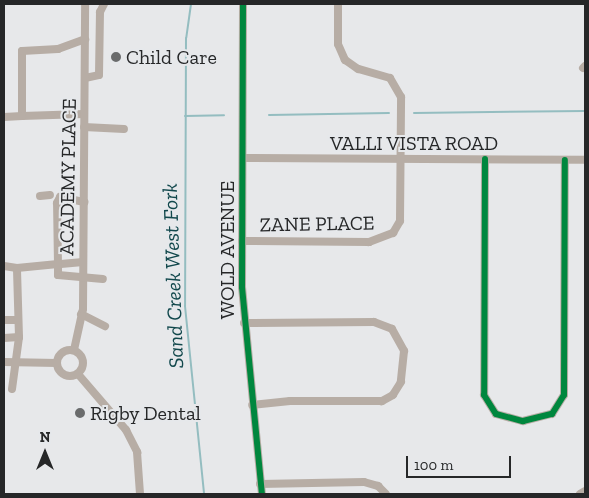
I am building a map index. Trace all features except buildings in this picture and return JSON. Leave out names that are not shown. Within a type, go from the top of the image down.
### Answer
[{"type":"street","name":"WOLD AVENUE","points":[[244,4],[242,241],[244,323],[262,494]]},
{"type":"street","name":"ZANE PLACE","points":[[242,241],[369,242],[385,238],[397,227],[401,214],[402,100],[399,89],[384,74],[358,69],[345,60],[338,44],[338,4]]},
{"type":"street","points":[[85,6],[102,6],[99,75],[85,78]]},
{"type":"street","name":"ACADEMY PLACE","points":[[74,350],[81,314],[83,277],[85,6]]},
{"type":"street","points":[[22,116],[22,51],[58,48],[85,39]]},
{"type":"street","points":[[4,117],[84,114]]},
{"type":"street","points":[[84,127],[124,129]]},
{"type":"street","name":"VALLI VISTA ROAD","points":[[243,158],[585,160]]},
{"type":"street","points":[[485,159],[484,395],[496,414],[523,421],[552,414],[564,394],[565,160]]},
{"type":"street","points":[[40,196],[50,195]]},
{"type":"street","points":[[84,202],[60,197],[56,203],[58,275],[103,279]]},
{"type":"street","points":[[4,266],[17,268],[83,262]]},
{"type":"street","points":[[12,389],[14,362],[19,337],[17,268]]},
{"type":"street","points":[[81,314],[105,326]]},
{"type":"street","points":[[4,320],[18,320]]},
{"type":"street","points":[[244,323],[374,322],[392,329],[402,342],[404,351],[401,382],[393,395],[382,401],[290,401],[252,405]]},
{"type":"street","points":[[4,338],[19,337]]},
{"type":"street","points":[[78,374],[83,360],[74,350],[60,354],[57,363],[63,374],[78,374],[126,430],[137,452],[140,494]]},
{"type":"street","points":[[4,362],[57,363]]},
{"type":"street","points":[[260,484],[364,482],[378,486],[386,494]]},
{"type":"street","points":[[580,494],[585,491]]},
{"type":"waterway","name":"Sand Creek West Fork","points":[[191,4],[186,38],[185,306],[204,494]]},
{"type":"waterway","points":[[414,113],[585,111]]},
{"type":"waterway","name":"Sand Creek West Fork","points":[[269,115],[389,113]]},
{"type":"waterway","name":"Sand Creek West Fork","points":[[185,116],[224,115]]},
{"type":"cycle path","points":[[243,4],[242,287],[262,494]]},
{"type":"cycle path","points":[[485,159],[484,395],[496,414],[523,421],[552,414],[564,395],[565,160]]},
{"type":"place","name":"Child Care","points":[[116,57]]},
{"type":"place","name":"Rigby Dental","points":[[80,413]]}]
